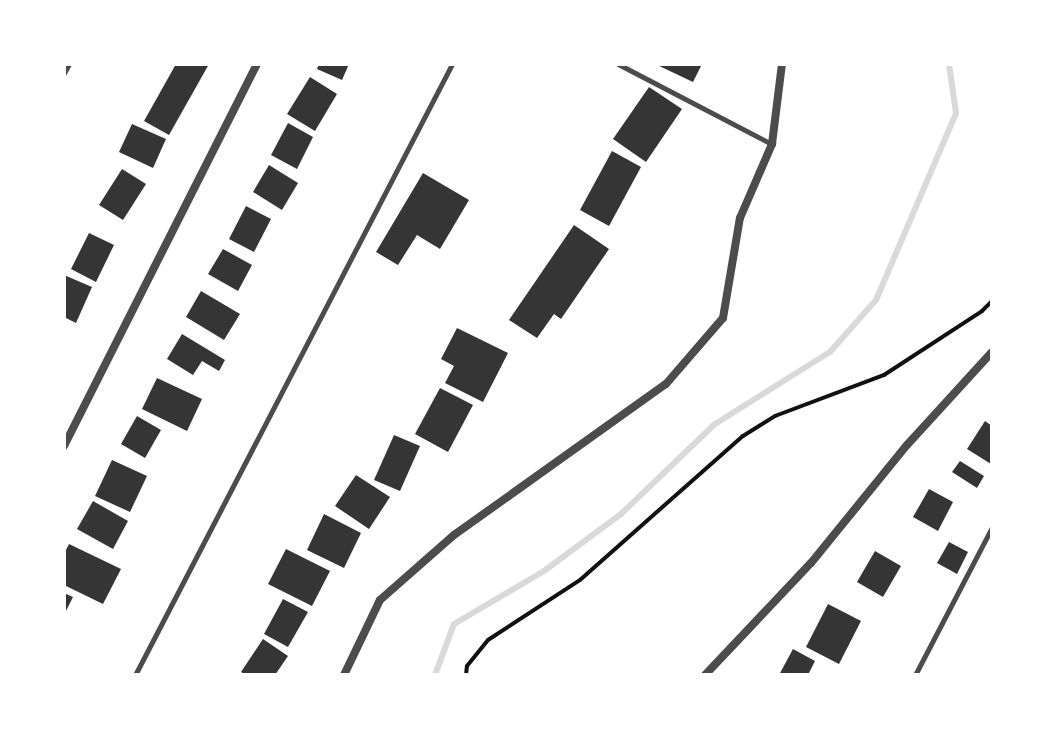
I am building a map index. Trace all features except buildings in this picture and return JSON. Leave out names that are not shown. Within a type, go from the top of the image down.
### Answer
[{"type":"street","points":[[64,446],[257,64]]},
{"type":"street","points":[[344,675],[380,600],[454,535],[666,384],[723,318],[740,218],[772,144],[782,64]]},
{"type":"street","points":[[705,675],[811,563],[907,445],[992,352]]},
{"type":"lane","points":[[64,73],[69,64]]},
{"type":"lane","points":[[135,675],[452,64]]},
{"type":"lane","points":[[618,64],[772,144]]},
{"type":"lane","points":[[915,675],[992,527]]},
{"type":"path","points":[[466,675],[467,666],[488,640],[580,580],[743,436],[775,416],[884,375],[982,311],[992,301]]},
{"type":"waterway","points":[[435,675],[454,624],[544,571],[621,514],[715,424],[830,352],[876,300],[956,113],[949,64]]}]
